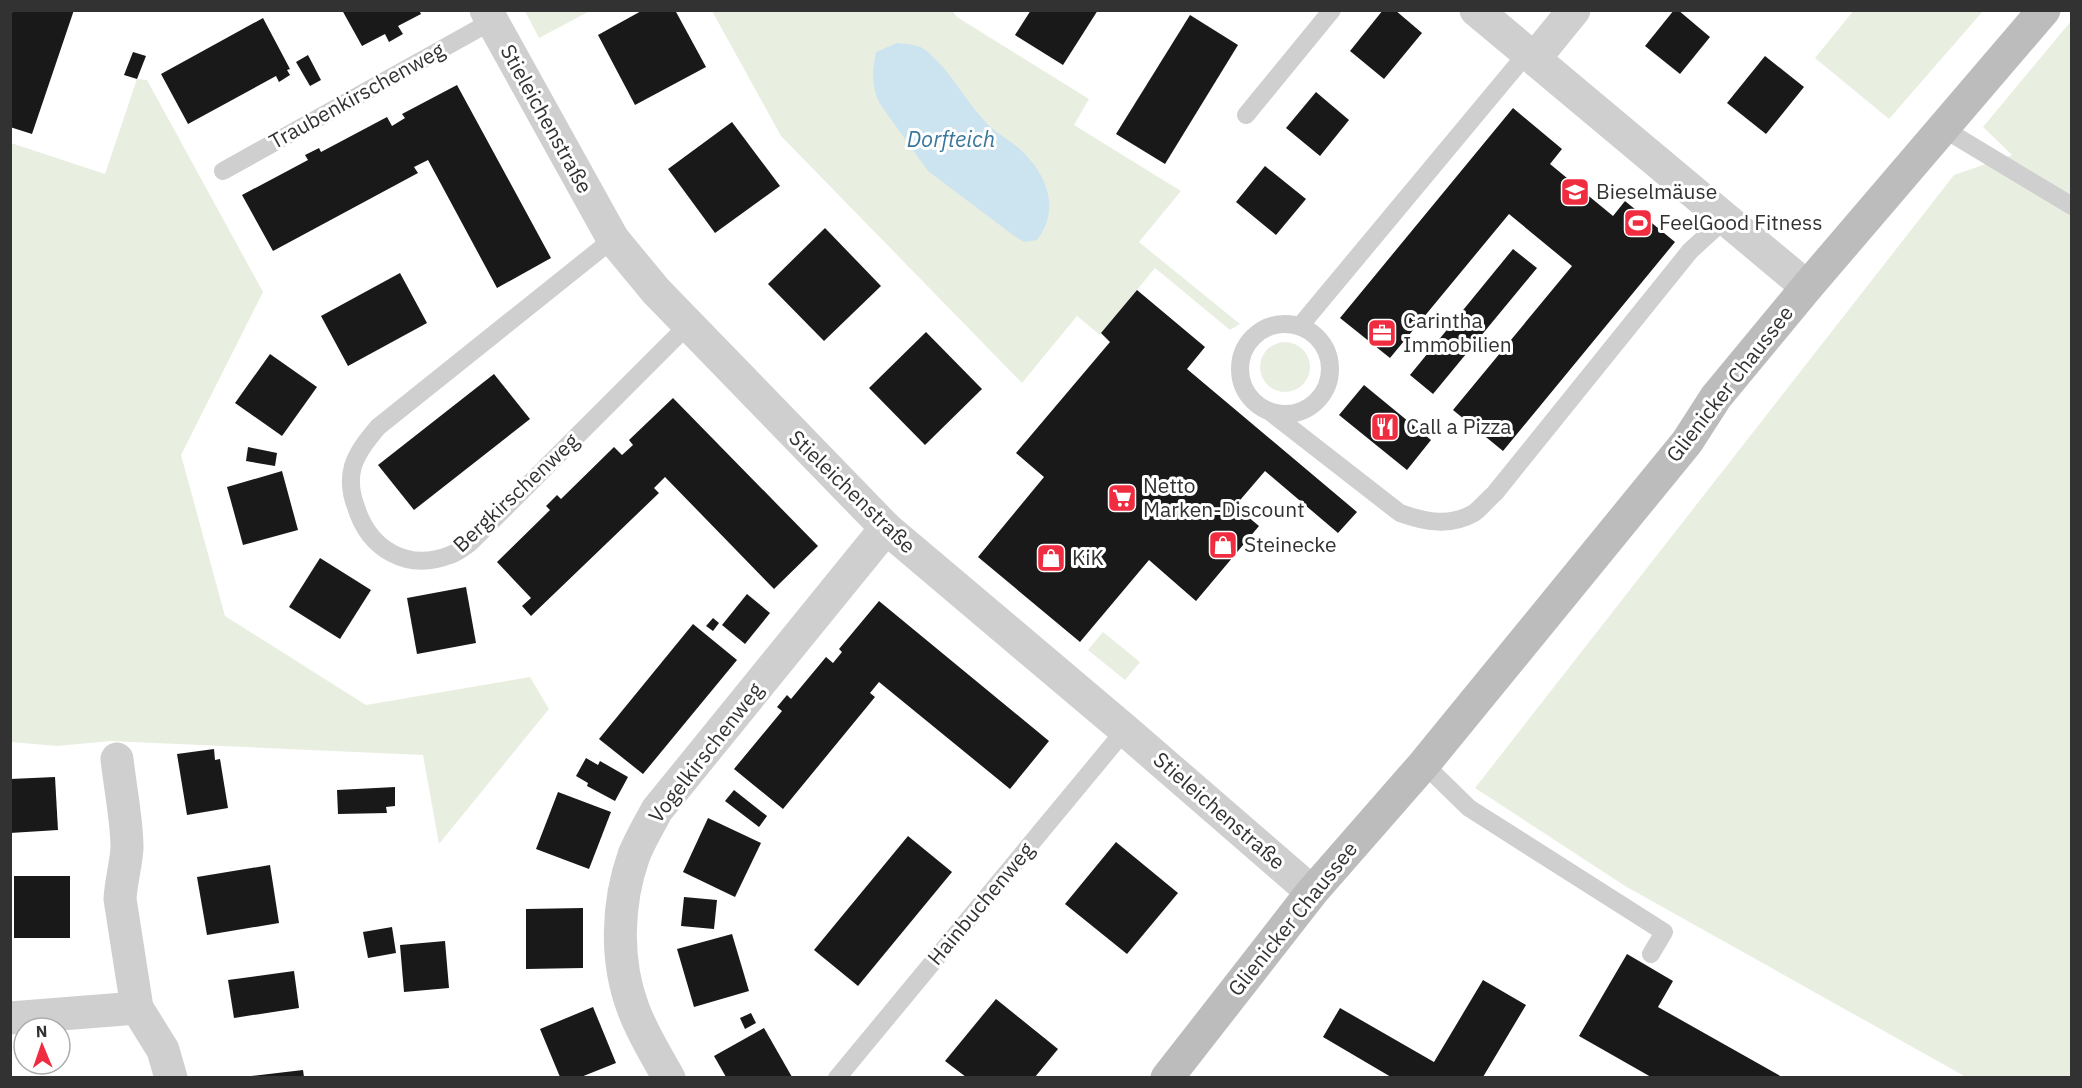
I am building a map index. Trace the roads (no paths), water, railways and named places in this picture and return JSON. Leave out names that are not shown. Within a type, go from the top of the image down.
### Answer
[{"type":"main road","name":"Glienicker Chaussee","points":[[1167,1077],[1312,892],[1424,764],[1687,442],[1716,397],[2044,10]]},
{"type":"street","points":[[1476,10],[1807,287]]},
{"type":"street","points":[[1531,55],[1574,10]]},
{"type":"street","name":"Stieleichenstraße","points":[[489,16],[613,239],[656,291],[886,528],[1312,892]]},
{"type":"street","name":"Vogelkirschenweg","points":[[669,1077],[640,1025],[622,974],[621,912],[634,855],[657,810],[886,528]]},
{"type":"street","points":[[117,759],[127,846],[120,899],[137,1008],[163,1050],[171,1077]]},
{"type":"street","points":[[10,1018],[137,1008]]},
{"type":"lane","points":[[1246,115],[1332,10]]},
{"type":"lane","name":"Traubenkirschenweg","points":[[223,171],[489,16]]},
{"type":"lane","points":[[1300,326],[1531,55]]},
{"type":"lane","points":[[1944,129],[2072,206]]},
{"type":"lane","points":[[1269,411],[1281,414],[1300,411],[1317,401],[1325,391],[1330,366],[1327,353],[1312,332],[1300,326],[1281,324],[1263,329],[1252,337],[1240,359],[1242,385],[1248,396],[1400,513],[1421,520],[1447,522],[1475,512],[1495,493],[1690,251],[1725,219]]},
{"type":"lane","name":"Bergkirschenweg","points":[[613,239],[378,427],[363,446],[353,467],[351,493],[360,521],[373,540],[386,551],[404,559],[422,561],[451,555],[470,543],[688,325]]},
{"type":"lane","name":"Hainbuchenweg","points":[[837,1077],[1125,730]]},
{"type":"lane","points":[[1424,764],[1469,808],[1665,932],[1651,954]]},
{"type":"water","name":"Dorfteich","points":[[897,43],[918,46],[932,56],[986,123],[1015,145],[1034,165],[1047,189],[1049,201],[1049,214],[1045,227],[1037,240],[1024,242],[928,171],[880,104],[873,78],[876,52]]},
{"type":"place","name":"Bieselmäuse","points":[[1575,192]]},
{"type":"place","name":"FeelGood Fitness","points":[[1638,223]]},
{"type":"place","name":"Carintha Immobilien","points":[[1382,333]]},
{"type":"place","name":"Call a Pizza","points":[[1385,427]]},
{"type":"place","name":"Netto Marken-Discount","points":[[1122,498]]},
{"type":"place","name":"Steinecke","points":[[1223,545]]},
{"type":"place","name":"KiK","points":[[1051,558]]}]
